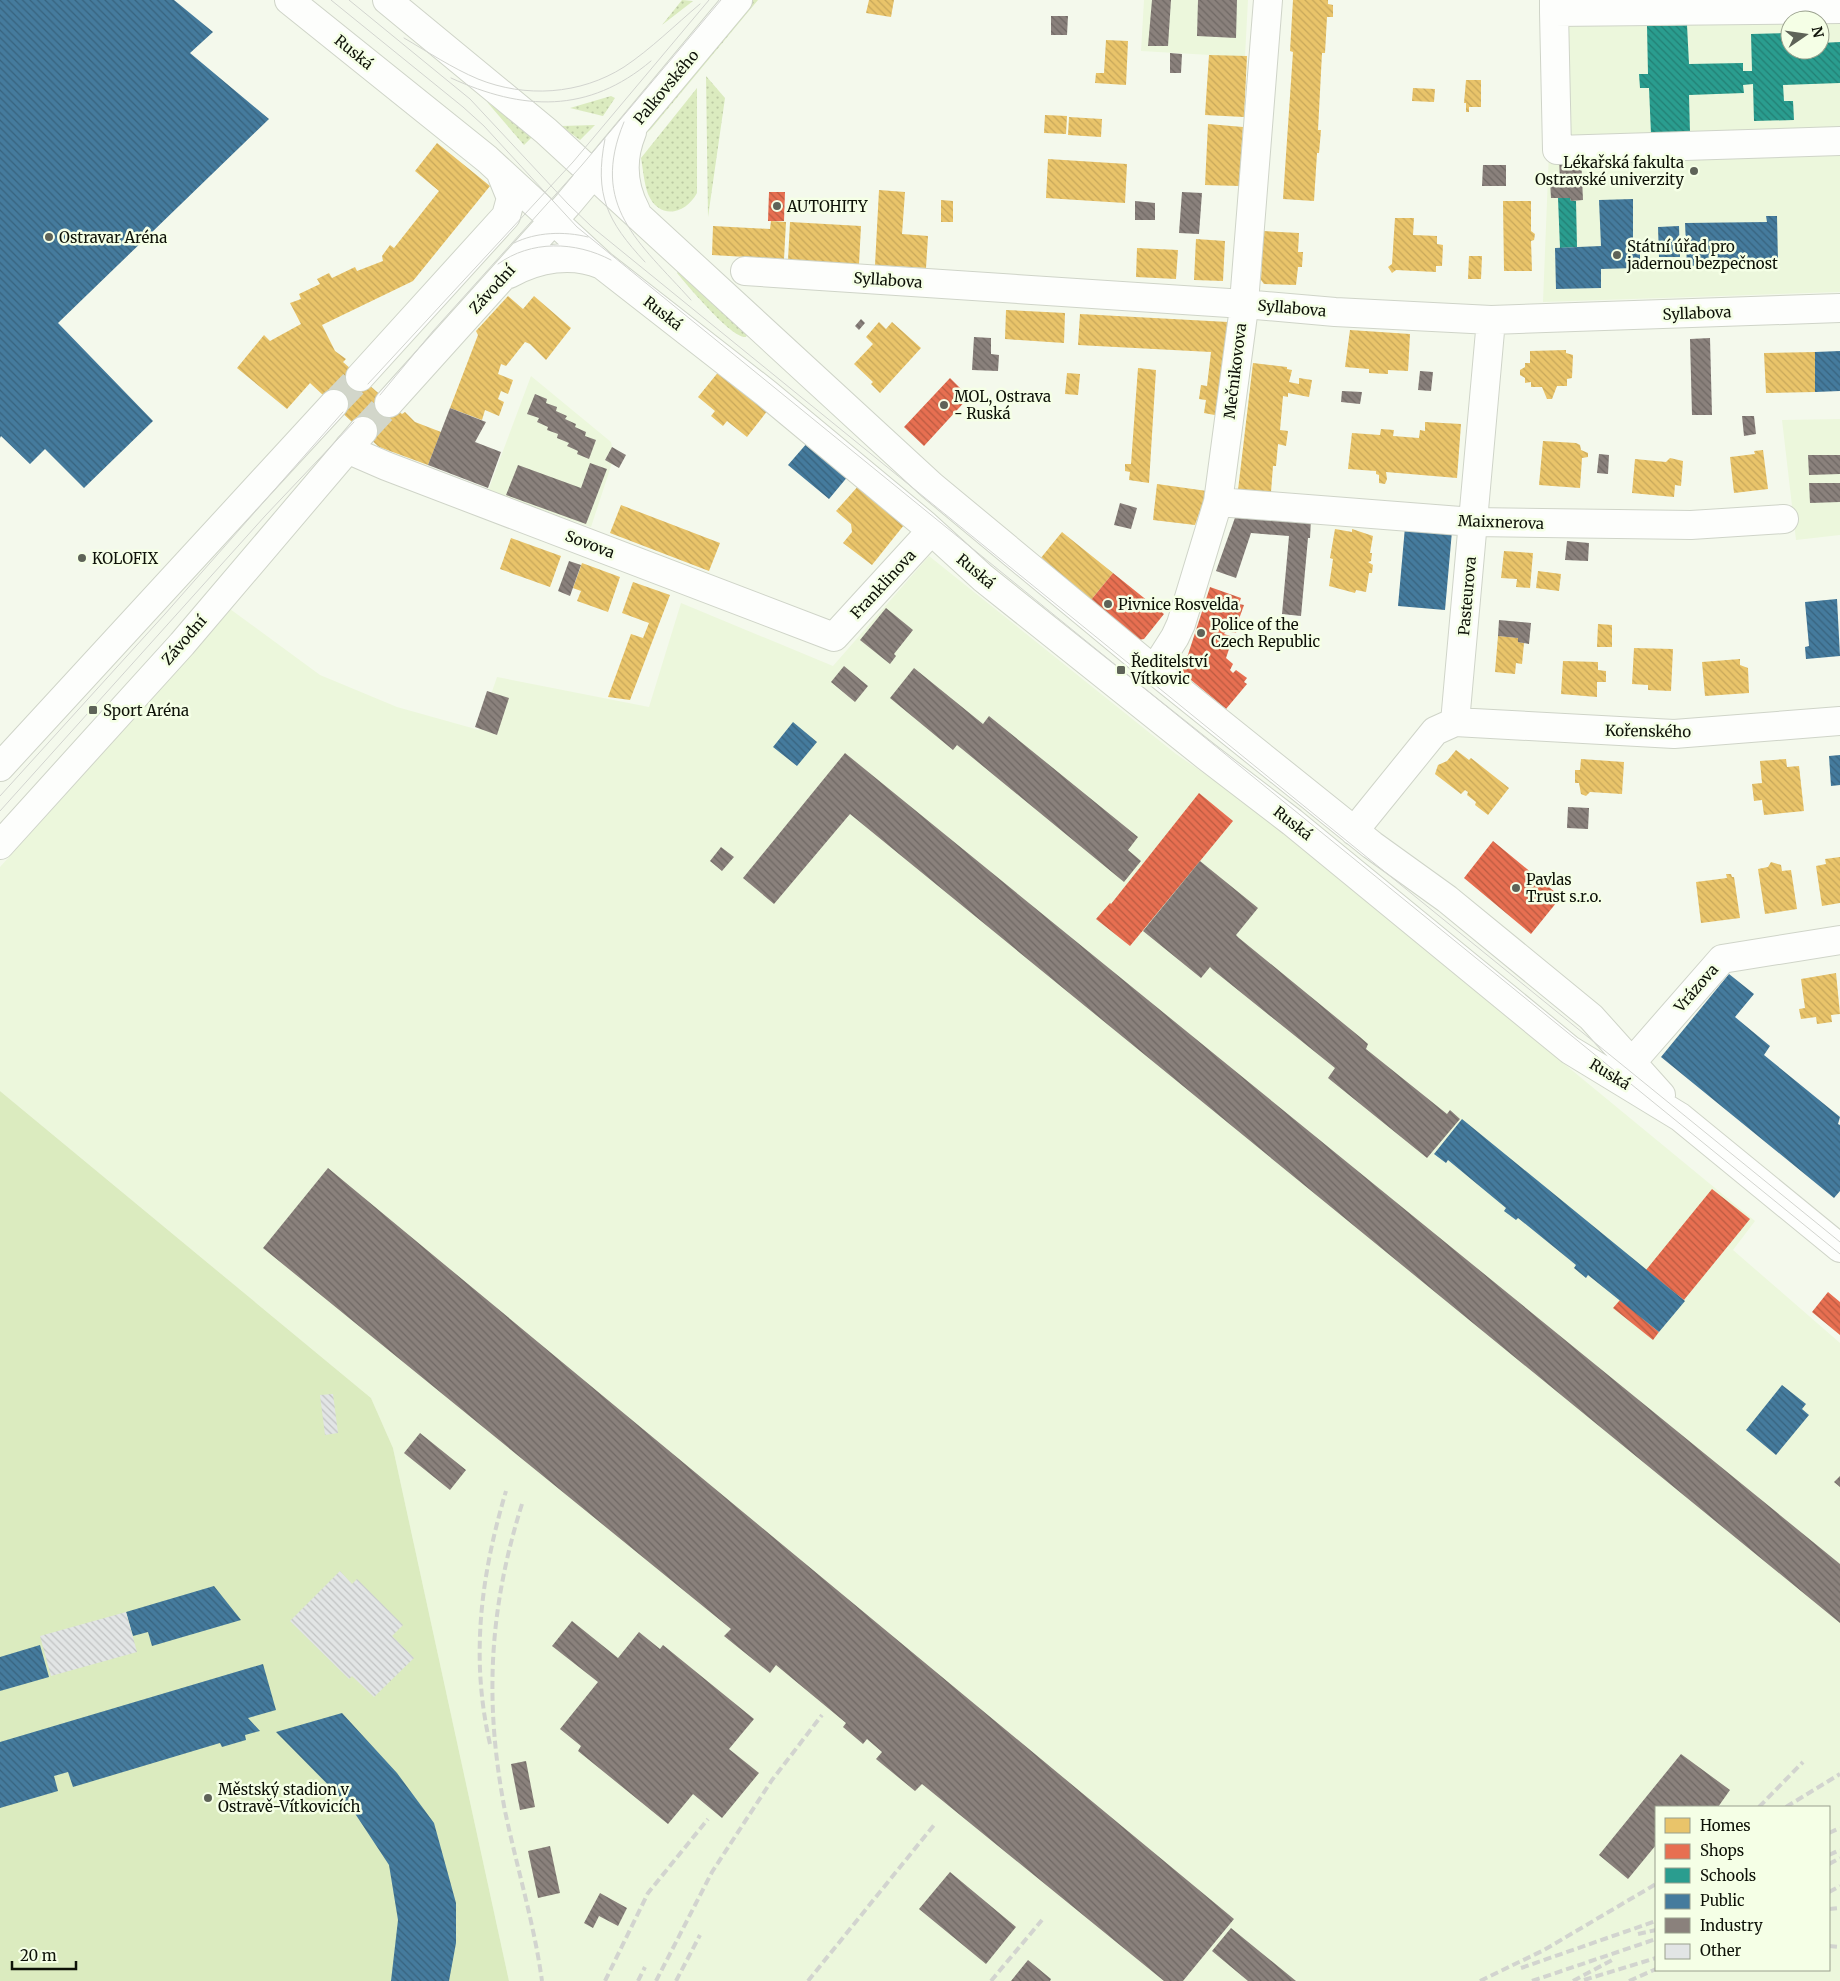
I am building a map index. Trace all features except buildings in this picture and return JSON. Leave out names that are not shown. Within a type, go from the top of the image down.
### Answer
[{"type":"street","name":"Ruská","points":[[290,0],[500,170],[602,265],[766,394],[932,531],[984,578],[1206,756],[1292,822],[1570,1050],[1680,1117],[1840,1248]]},
{"type":"street","name":"Ruská","points":[[387,0],[489,84],[647,223],[932,486],[1154,670],[1354,831],[1447,899],[1583,1011],[1632,1062],[1680,1117]]},
{"type":"street","name":"Palkovského","points":[[593,175],[738,0]]},
{"type":"street","name":"Mečnikovova","points":[[1154,670],[1181,624],[1218,502],[1244,304],[1268,0]]},
{"type":"street","points":[[1840,8],[1554,6],[1557,150],[1840,142]]},
{"type":"street","points":[[636,124],[625,157],[625,181],[632,202],[647,223]]},
{"type":"street","points":[[360,377],[506,216],[511,198],[500,170]]},
{"type":"street","name":"Závodní","points":[[389,403],[495,286],[547,213],[572,199],[593,175]]},
{"type":"street","points":[[572,199],[594,199],[647,223]]},
{"type":"street","points":[[500,224],[519,211],[547,213]]},
{"type":"street","points":[[495,286],[520,268],[544,261],[572,257],[591,260],[602,265]]},
{"type":"street","name":"Syllabova","points":[[745,272],[1244,304],[1335,312],[1491,320],[1840,308]]},
{"type":"street","name":"Pasteurova","points":[[1456,722],[1491,320]]},
{"type":"street","points":[[0,767],[334,404]]},
{"type":"street","name":"Závodní","points":[[0,845],[182,644],[356,439]]},
{"type":"street","name":"Sovova","points":[[356,439],[356,453],[386,466],[834,637]]},
{"type":"street","name":"Maixnerova","points":[[1218,502],[1474,522],[1691,526],[1784,519]]},
{"type":"street","name":"Franklinova","points":[[834,637],[932,531]]},
{"type":"street","name":"Kořenského","points":[[1456,722],[1674,734],[1840,721]]},
{"type":"street","points":[[1354,831],[1435,731],[1456,722]]},
{"type":"street","name":"Vrázova","points":[[1632,1062],[1722,959],[1833,941]]},
{"type":"shaded area","points":[[682,0],[693,1],[662,25]]},
{"type":"shaded area","points":[[747,0],[758,0],[651,129],[639,140]]},
{"type":"shaded area","points":[[1144,0],[1248,0],[1245,57],[1141,51]]},
{"type":"shaded area","name":"Lékařská fakulta Ostravské univerzity","points":[[1555,0],[1840,0],[1840,292],[1543,302]]},
{"type":"shaded area","points":[[706,76],[725,98],[708,217]]},
{"type":"shaded area","points":[[697,88],[697,193],[686,206],[679,210],[665,211],[653,202],[648,194],[641,158]]},
{"type":"shaded area","points":[[611,96],[615,98],[603,116],[570,108]]},
{"type":"shaded area","points":[[487,102],[533,136],[524,145]]},
{"type":"shaded area","points":[[595,125],[580,140],[561,126]]},
{"type":"shaded area","points":[[680,269],[748,332],[746,337],[731,330],[710,311],[677,273]]},
{"type":"shaded area","points":[[531,376],[611,442],[612,447],[605,460],[612,463],[591,527],[488,491]]},
{"type":"shaded area","points":[[1840,419],[1840,535],[1796,540],[1782,420]]},
{"type":"shaded area","points":[[929,556],[1176,754],[1250,805],[1755,1221],[1733,1250],[1840,1343],[1840,1981],[509,1981],[393,1448],[371,1398],[0,1091],[0,867],[169,680],[230,609],[320,675],[397,707],[479,730],[497,677],[649,707],[681,603],[833,666]]},
{"type":"shaded area","points":[[0,1091],[371,1398],[393,1448],[509,1981],[0,1981]]},
{"type":"tunnel","points":[[334,404],[360,377]]},
{"type":"tunnel","points":[[363,431],[389,403]]},
{"type":"tram line","points":[[331,0],[484,126],[577,227],[1840,1254]]},
{"type":"tram line","points":[[349,0],[470,99],[568,204],[592,227],[1840,1242]]},
{"type":"tram line","points":[[368,384],[573,162],[709,0]]},
{"type":"tram line","points":[[380,395],[433,331],[582,165],[721,0]]},
{"type":"tram line","points":[[404,38],[449,65],[478,79],[514,89],[552,91],[589,83],[624,67],[653,45],[700,4]]},
{"type":"tram line","points":[[451,78],[504,97],[554,102],[579,98],[603,91],[627,78],[651,61]]},
{"type":"tram line","points":[[624,122],[615,151],[612,177],[616,200],[625,221],[638,240],[691,300]]},
{"type":"tram line","points":[[605,139],[601,176],[607,206],[621,233],[645,262]]},
{"type":"tram line","points":[[514,243],[531,237],[560,233],[588,237]]},
{"type":"tram line","points":[[498,264],[511,256],[525,251],[553,246],[583,249],[611,260]]},
{"type":"tram line","points":[[0,796],[165,614],[343,412]]},
{"type":"tram line","points":[[0,811],[265,516],[354,422]]},
{"type":"railway","points":[[490,1744],[481,1680],[481,1616],[490,1554],[506,1491]]},
{"type":"railway","points":[[522,1504],[502,1581],[493,1656],[492,1694],[498,1771],[505,1811],[539,1959],[542,1981]]},
{"type":"railway","points":[[656,1981],[712,1872],[772,1780],[822,1715]]},
{"type":"railway","points":[[1760,1806],[1803,1762]]},
{"type":"railway","points":[[1788,1806],[1840,1774]]},
{"type":"railway","points":[[605,1981],[648,1893],[708,1819]]},
{"type":"railway","points":[[808,1981],[934,1825]]},
{"type":"railway","points":[[1830,1833],[1840,1828]]},
{"type":"railway","points":[[1830,1855],[1840,1850]]},
{"type":"railway","points":[[1830,1863],[1840,1858]]},
{"type":"railway","points":[[1480,1981],[1544,1950],[1655,1885]]},
{"type":"railway","points":[[1830,1891],[1840,1886]]},
{"type":"railway","points":[[1830,1909],[1840,1908]]},
{"type":"railway","points":[[991,1981],[1042,1920]]},
{"type":"railway","points":[[1521,1968],[1655,1921]]},
{"type":"railway","points":[[1638,1934],[1655,1930]]},
{"type":"railway","points":[[676,1981],[700,1935]]},
{"type":"railway","points":[[1532,1981],[1655,1939]]},
{"type":"railway","points":[[1830,1946],[1840,1947]]},
{"type":"railway","points":[[1584,1980],[1655,1958]]},
{"type":"railway","points":[[1573,1981],[1614,1959]]},
{"type":"railway","points":[[638,1981],[645,1967]]},
{"type":"railway","points":[[1629,1981],[1655,1969]]},
{"type":"place","name":"Lékařská fakulta Ostravské univerzity","points":[[1694,171]]},
{"type":"place","name":"AUTOHITY","points":[[777,206]]},
{"type":"place","name":"Ostravar Aréna","points":[[49,237]]},
{"type":"place","name":"Státní úřad pro jadernou bezpečnost","points":[[1617,255]]},
{"type":"place","name":"MOL, Ostrava - Ruská","points":[[944,405]]},
{"type":"place","name":"KOLOFIX","points":[[82,558]]},
{"type":"place","name":"Pivnice Rosvelda","points":[[1108,604]]},
{"type":"place","name":"Police of the Czech Republic","points":[[1201,633]]},
{"type":"place","name":"Ředitelství Vítkovic","points":[[1121,670]]},
{"type":"place","name":"Sport Aréna","points":[[93,710]]},
{"type":"place","name":"Pavlas Trust s.r.o.","points":[[1516,888]]},
{"type":"place","name":"Městský stadion v Ostravě-Vítkovicích","points":[[208,1798]]}]
